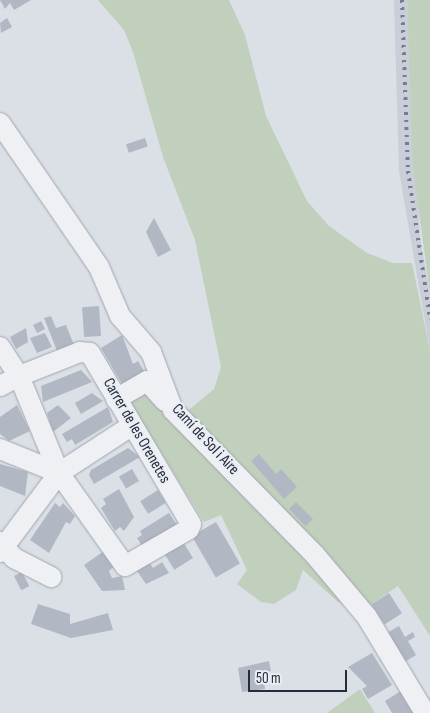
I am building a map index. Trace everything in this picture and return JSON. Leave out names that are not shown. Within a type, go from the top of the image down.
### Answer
[{"type":"street","name":"Camí de Sol i Aire","points":[[0,123],[99,267],[120,316],[151,352],[171,405],[315,555],[366,617],[425,713]]},
{"type":"street","points":[[1,346],[19,376],[59,473]]},
{"type":"street","name":"Carrer de les Orenetes","points":[[0,386],[19,376],[80,352],[90,353],[131,426],[191,524],[189,529],[125,566],[59,473]]},
{"type":"street","points":[[116,399],[147,381],[171,405]]},
{"type":"street","points":[[51,577],[2,548],[59,473],[131,426]]},
{"type":"street","points":[[0,448],[59,473]]},
{"type":"shaded area","points":[[394,0],[407,0],[420,238],[430,293],[430,351],[399,171]]},
{"type":"green space","points":[[98,0],[229,0],[245,35],[266,116],[307,201],[329,226],[367,253],[393,263],[412,263],[430,351],[430,636],[398,586],[363,610],[338,602],[303,570],[296,590],[274,604],[261,602],[237,584],[247,570],[221,515],[204,522],[129,401],[156,385],[182,411],[190,409],[214,389],[221,367],[195,240],[163,157],[133,52],[124,30]]},
{"type":"green space","points":[[407,0],[430,0],[430,293],[413,168]]},
{"type":"green space","points":[[360,689],[375,713],[327,713]]},
{"type":"building","points":[[0,0],[31,0],[14,10],[10,3],[5,9]]},
{"type":"building","points":[[7,18],[12,27],[1,33],[0,23]]},
{"type":"building","points":[[145,138],[148,147],[129,153],[126,144]]},
{"type":"building","points":[[154,218],[171,250],[158,257],[146,232]]},
{"type":"building","points":[[99,306],[101,336],[84,337],[82,307]]},
{"type":"building","points":[[51,316],[56,328],[66,325],[74,345],[57,351],[44,318]]},
{"type":"building","points":[[41,321],[45,329],[37,333],[33,325]]},
{"type":"building","points":[[26,328],[28,342],[16,349],[10,337]]},
{"type":"building","points":[[45,333],[52,347],[37,353],[30,338]]},
{"type":"building","points":[[122,335],[133,364],[138,361],[144,371],[122,384],[101,348]]},
{"type":"building","points":[[81,370],[92,382],[43,402],[41,386]]},
{"type":"building","points":[[92,393],[103,401],[81,414],[75,403]]},
{"type":"building","points":[[17,405],[30,431],[9,441],[0,434],[0,417]]},
{"type":"building","points":[[58,405],[71,418],[53,432],[47,413]]},
{"type":"building","points":[[108,407],[113,422],[75,445],[72,439],[67,442],[62,434]]},
{"type":"building","points":[[128,448],[140,457],[94,484],[89,475],[91,470]]},
{"type":"building","points":[[259,454],[276,474],[281,469],[297,487],[284,499],[251,461]]},
{"type":"building","points":[[0,464],[28,472],[25,496],[0,486]]},
{"type":"building","points":[[132,469],[139,481],[126,489],[119,476]]},
{"type":"building","points":[[119,489],[134,517],[124,531],[120,527],[115,531],[101,508],[106,504],[103,499]]},
{"type":"building","points":[[158,490],[166,503],[148,514],[140,501]]},
{"type":"building","points":[[296,502],[313,519],[306,526],[289,509]]},
{"type":"building","points":[[55,503],[60,507],[63,503],[75,516],[70,524],[66,522],[49,553],[30,540]]},
{"type":"building","points":[[169,513],[177,525],[142,546],[137,538],[142,535],[140,531]]},
{"type":"building","points":[[216,522],[240,564],[216,578],[192,536]]},
{"type":"building","points":[[183,542],[193,558],[174,570],[164,554]]},
{"type":"building","points":[[104,551],[115,566],[109,571],[112,578],[122,576],[125,590],[102,591],[84,565]]},
{"type":"building","points":[[149,562],[153,568],[162,562],[169,573],[146,584],[137,571]]},
{"type":"building","points":[[22,572],[29,586],[21,590],[14,576]]},
{"type":"building","points":[[389,593],[402,613],[384,625],[371,604]]},
{"type":"building","points":[[38,604],[70,614],[70,624],[108,613],[113,630],[71,638],[31,624]]},
{"type":"building","points":[[399,626],[405,637],[413,632],[415,637],[408,641],[416,655],[403,663],[385,634]]},
{"type":"building","points":[[372,653],[392,685],[368,699],[362,689],[367,686],[348,667]]},
{"type":"building","points":[[269,661],[271,671],[263,672],[265,689],[242,692],[238,668]]},
{"type":"building","points":[[401,691],[415,713],[392,713],[385,701]]},
{"type":"railway","points":[[402,0],[408,171],[430,319]]}]
